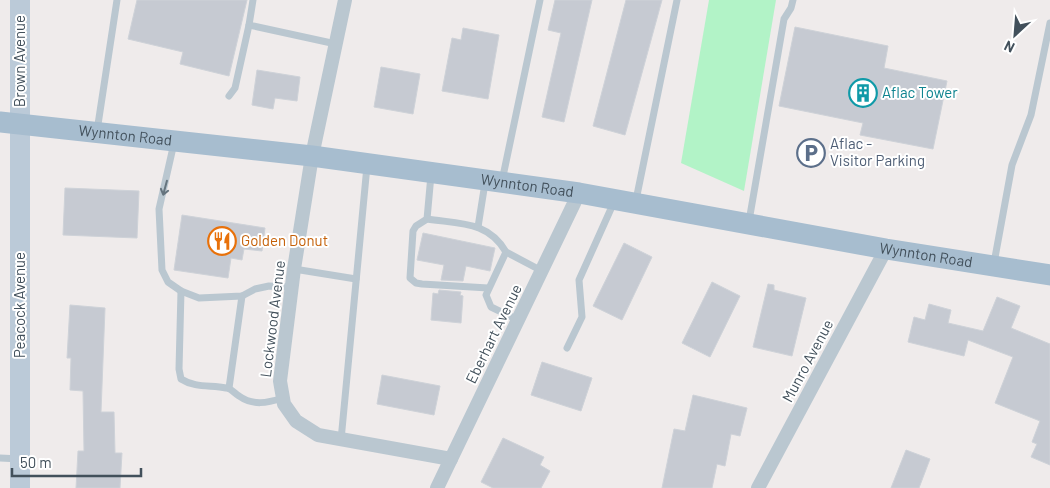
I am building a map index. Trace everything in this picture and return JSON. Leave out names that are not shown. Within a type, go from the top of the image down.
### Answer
[{"type":"main road","name":"Wynnton Road","points":[[10,122],[312,156],[579,193],[886,248],[1050,275]]},
{"type":"street","name":"Brown Avenue","points":[[10,122],[20,0]]},
{"type":"street","name":"Lockwood Avenue","points":[[345,0],[312,156],[294,269],[280,381],[284,404],[296,422],[318,435],[452,459]]},
{"type":"street","name":"Peacock Avenue","points":[[10,122],[10,459],[20,488]]},
{"type":"street","name":"Eberhart Avenue","points":[[437,488],[579,193]]},
{"type":"street","name":"Munro Avenue","points":[[758,488],[886,248]]},
{"type":"lane","points":[[97,132],[117,0]]},
{"type":"lane","points":[[229,96],[235,88],[253,0]]},
{"type":"lane","points":[[478,227],[493,181],[540,0]]},
{"type":"lane","points":[[567,348],[582,317],[579,280],[626,202],[677,0]]},
{"type":"lane","points":[[749,224],[784,19],[792,8],[793,0]]},
{"type":"lane","points":[[993,266],[1012,165],[1032,115],[1050,24]]},
{"type":"lane","points":[[249,25],[336,44]]},
{"type":"lane","points":[[174,140],[159,209],[162,270],[168,282],[181,291],[200,298],[242,296],[255,289],[269,286],[292,287]]},
{"type":"lane","points":[[341,440],[367,164]]},
{"type":"lane","points":[[427,219],[432,173]]},
{"type":"lane","points":[[488,288],[422,284],[410,278],[409,270],[413,231],[416,226],[427,219],[486,229],[499,240],[506,252],[542,271]]},
{"type":"lane","points":[[506,252],[486,295],[492,306],[518,320]]},
{"type":"lane","points":[[294,269],[356,279]]},
{"type":"lane","points":[[181,291],[179,369],[181,379],[190,384],[229,388],[246,400],[256,403],[270,403],[283,398]]},
{"type":"lane","points":[[229,388],[242,296]]},
{"type":"green space","points":[[709,0],[776,0],[744,191],[681,163]]},
{"type":"building","points":[[137,0],[247,0],[229,76],[180,64],[183,52],[128,39]]},
{"type":"building","points":[[555,0],[592,0],[564,122],[542,117],[561,33],[548,30]]},
{"type":"building","points":[[626,0],[662,0],[625,135],[593,126]]},
{"type":"building","name":"Aflac Tower","points":[[795,27],[888,46],[884,68],[947,81],[933,149],[860,135],[863,123],[779,106]]},
{"type":"building","points":[[463,28],[499,35],[488,99],[442,91],[452,38],[461,40]]},
{"type":"building","points":[[381,67],[420,74],[413,114],[374,107]]},
{"type":"building","points":[[257,70],[300,77],[297,101],[275,98],[273,109],[252,105]]},
{"type":"building","points":[[65,188],[139,191],[137,238],[63,235]]},
{"type":"building","points":[[182,215],[265,228],[262,251],[244,249],[242,260],[231,258],[228,278],[174,270]]},
{"type":"building","points":[[423,233],[495,248],[490,271],[466,266],[463,281],[441,280],[444,265],[417,260]]},
{"type":"building","points":[[624,243],[652,257],[622,320],[593,306]]},
{"type":"building","points":[[712,282],[740,296],[710,357],[682,343]]},
{"type":"building","points":[[768,284],[774,285],[774,290],[806,298],[792,356],[753,347]]},
{"type":"building","points":[[439,290],[461,292],[460,295],[463,296],[461,323],[431,320],[433,293],[438,294]]},
{"type":"building","points":[[997,297],[1020,306],[1011,328],[1050,344],[1050,465],[1031,457],[1037,444],[1032,442],[1040,421],[995,403],[1013,357],[968,340],[964,356],[908,342],[914,317],[925,320],[929,304],[951,310],[948,323],[983,331]]},
{"type":"building","points":[[70,305],[105,308],[101,412],[114,412],[115,453],[122,453],[120,488],[76,488],[78,451],[84,451],[83,391],[70,390],[71,358],[67,358]]},
{"type":"building","points":[[542,362],[592,378],[581,411],[531,395]]},
{"type":"building","points":[[382,375],[440,386],[434,415],[377,404]]},
{"type":"building","points":[[693,395],[747,408],[740,436],[731,434],[725,466],[717,464],[712,488],[662,488],[674,429],[685,431]]},
{"type":"building","points":[[503,438],[544,457],[540,465],[550,471],[541,488],[493,488],[481,482]]},
{"type":"building","points":[[906,450],[930,459],[919,488],[891,488]]},
{"type":"place","name":"Aflac Tower","points":[[863,93]]},
{"type":"place","name":"Aflac - Visitor Parking","points":[[811,153]]},
{"type":"place","name":"Golden Donut","points":[[222,241]]}]
